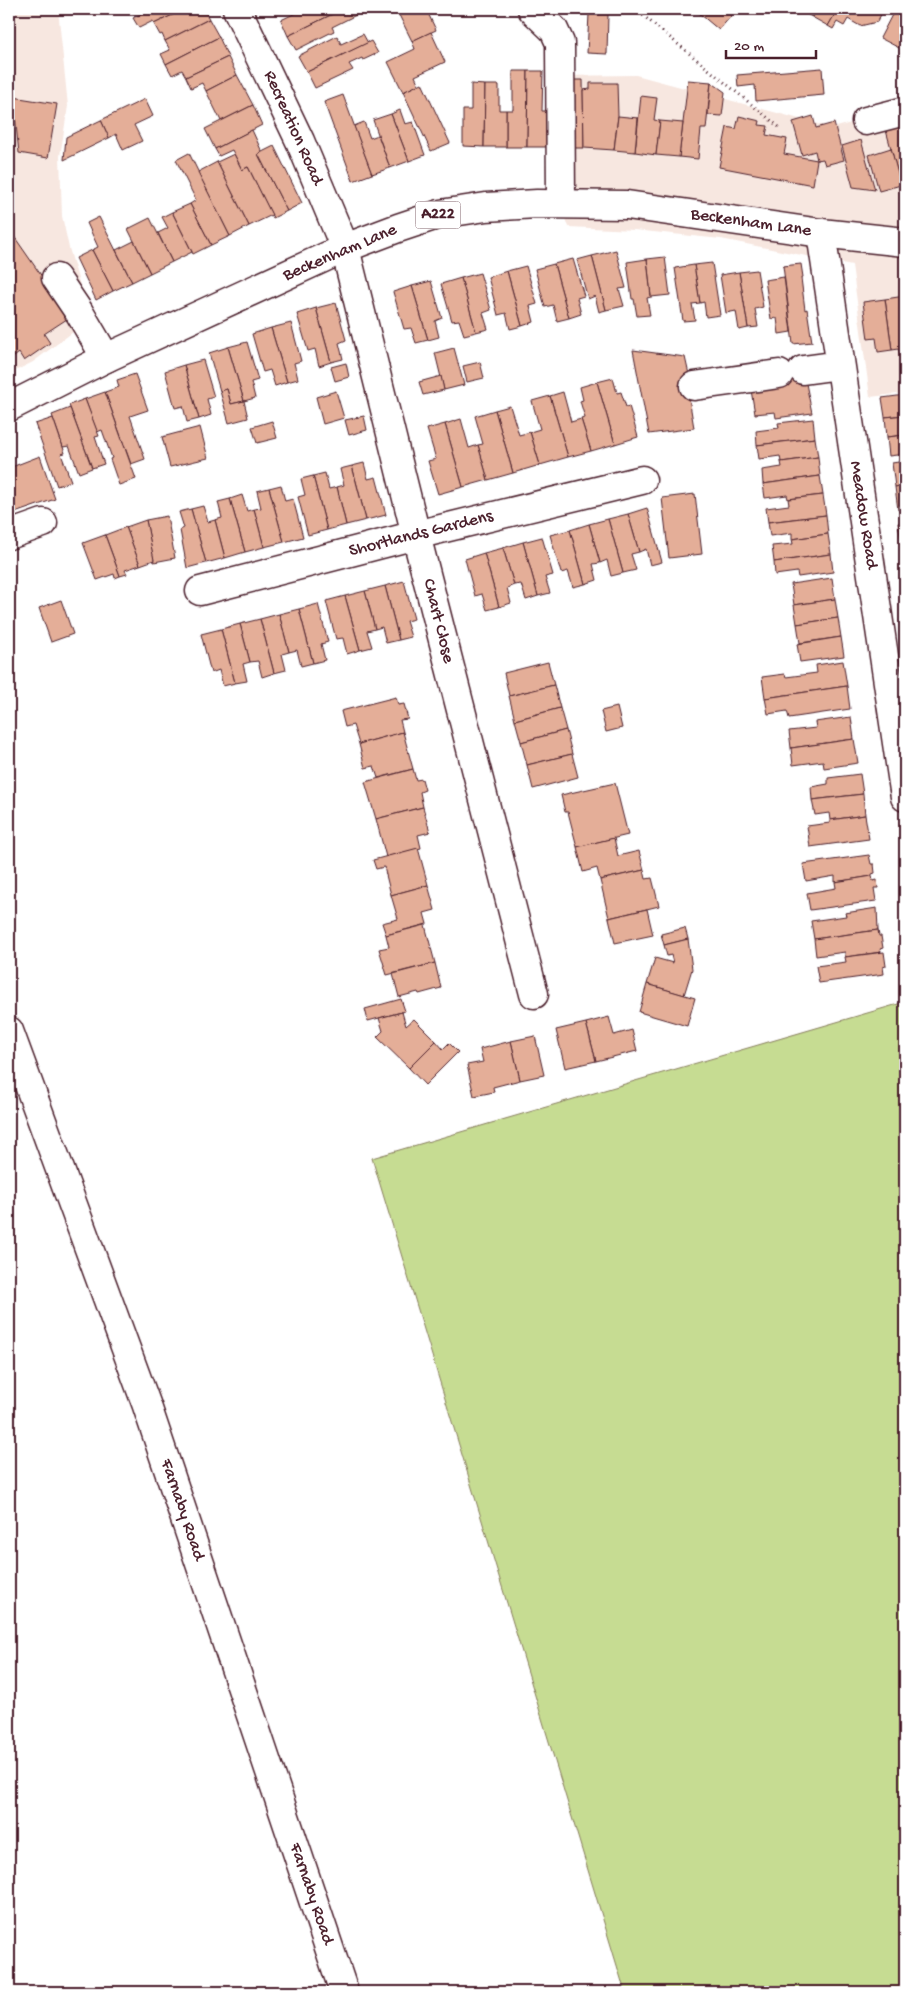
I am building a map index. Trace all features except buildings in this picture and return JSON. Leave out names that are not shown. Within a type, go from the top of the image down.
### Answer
[{"type":"street","name":"Recreation Road","points":[[238,9],[300,141],[345,248]]},
{"type":"street","points":[[532,9],[554,30],[560,43],[560,203]]},
{"type":"street","points":[[866,121],[905,111]]},
{"type":"street","name":"Beckenham Lane","points":[[9,407],[106,358],[345,248],[440,214],[486,207],[560,203],[627,205],[821,233],[905,242]]},
{"type":"street","name":"Meadow Road","points":[[821,233],[905,797]]},
{"type":"street","name":"Chart Close","points":[[345,248],[416,535],[534,994]]},
{"type":"street","points":[[56,278],[106,358]]},
{"type":"street","points":[[694,386],[840,365]]},
{"type":"street","name":"Shortlands Gardens","points":[[200,591],[416,535],[642,480]]},
{"type":"street","points":[[9,535],[43,523]]},
{"type":"street","name":"Farnaby Road","points":[[9,1031],[147,1406],[344,1992]]},
{"type":"path","points":[[635,9],[779,127]]},
{"type":"shaded area","points":[[9,9],[58,9],[68,106],[60,156],[62,216],[69,248],[91,323],[73,332],[33,362],[9,374]]},
{"type":"shaded area","points":[[636,75],[833,128],[905,108],[905,393],[870,397],[852,265],[721,239],[634,230],[568,227],[557,197],[557,76]]},
{"type":"green space","points":[[905,1002],[905,1992],[625,1992],[372,1158]]}]
